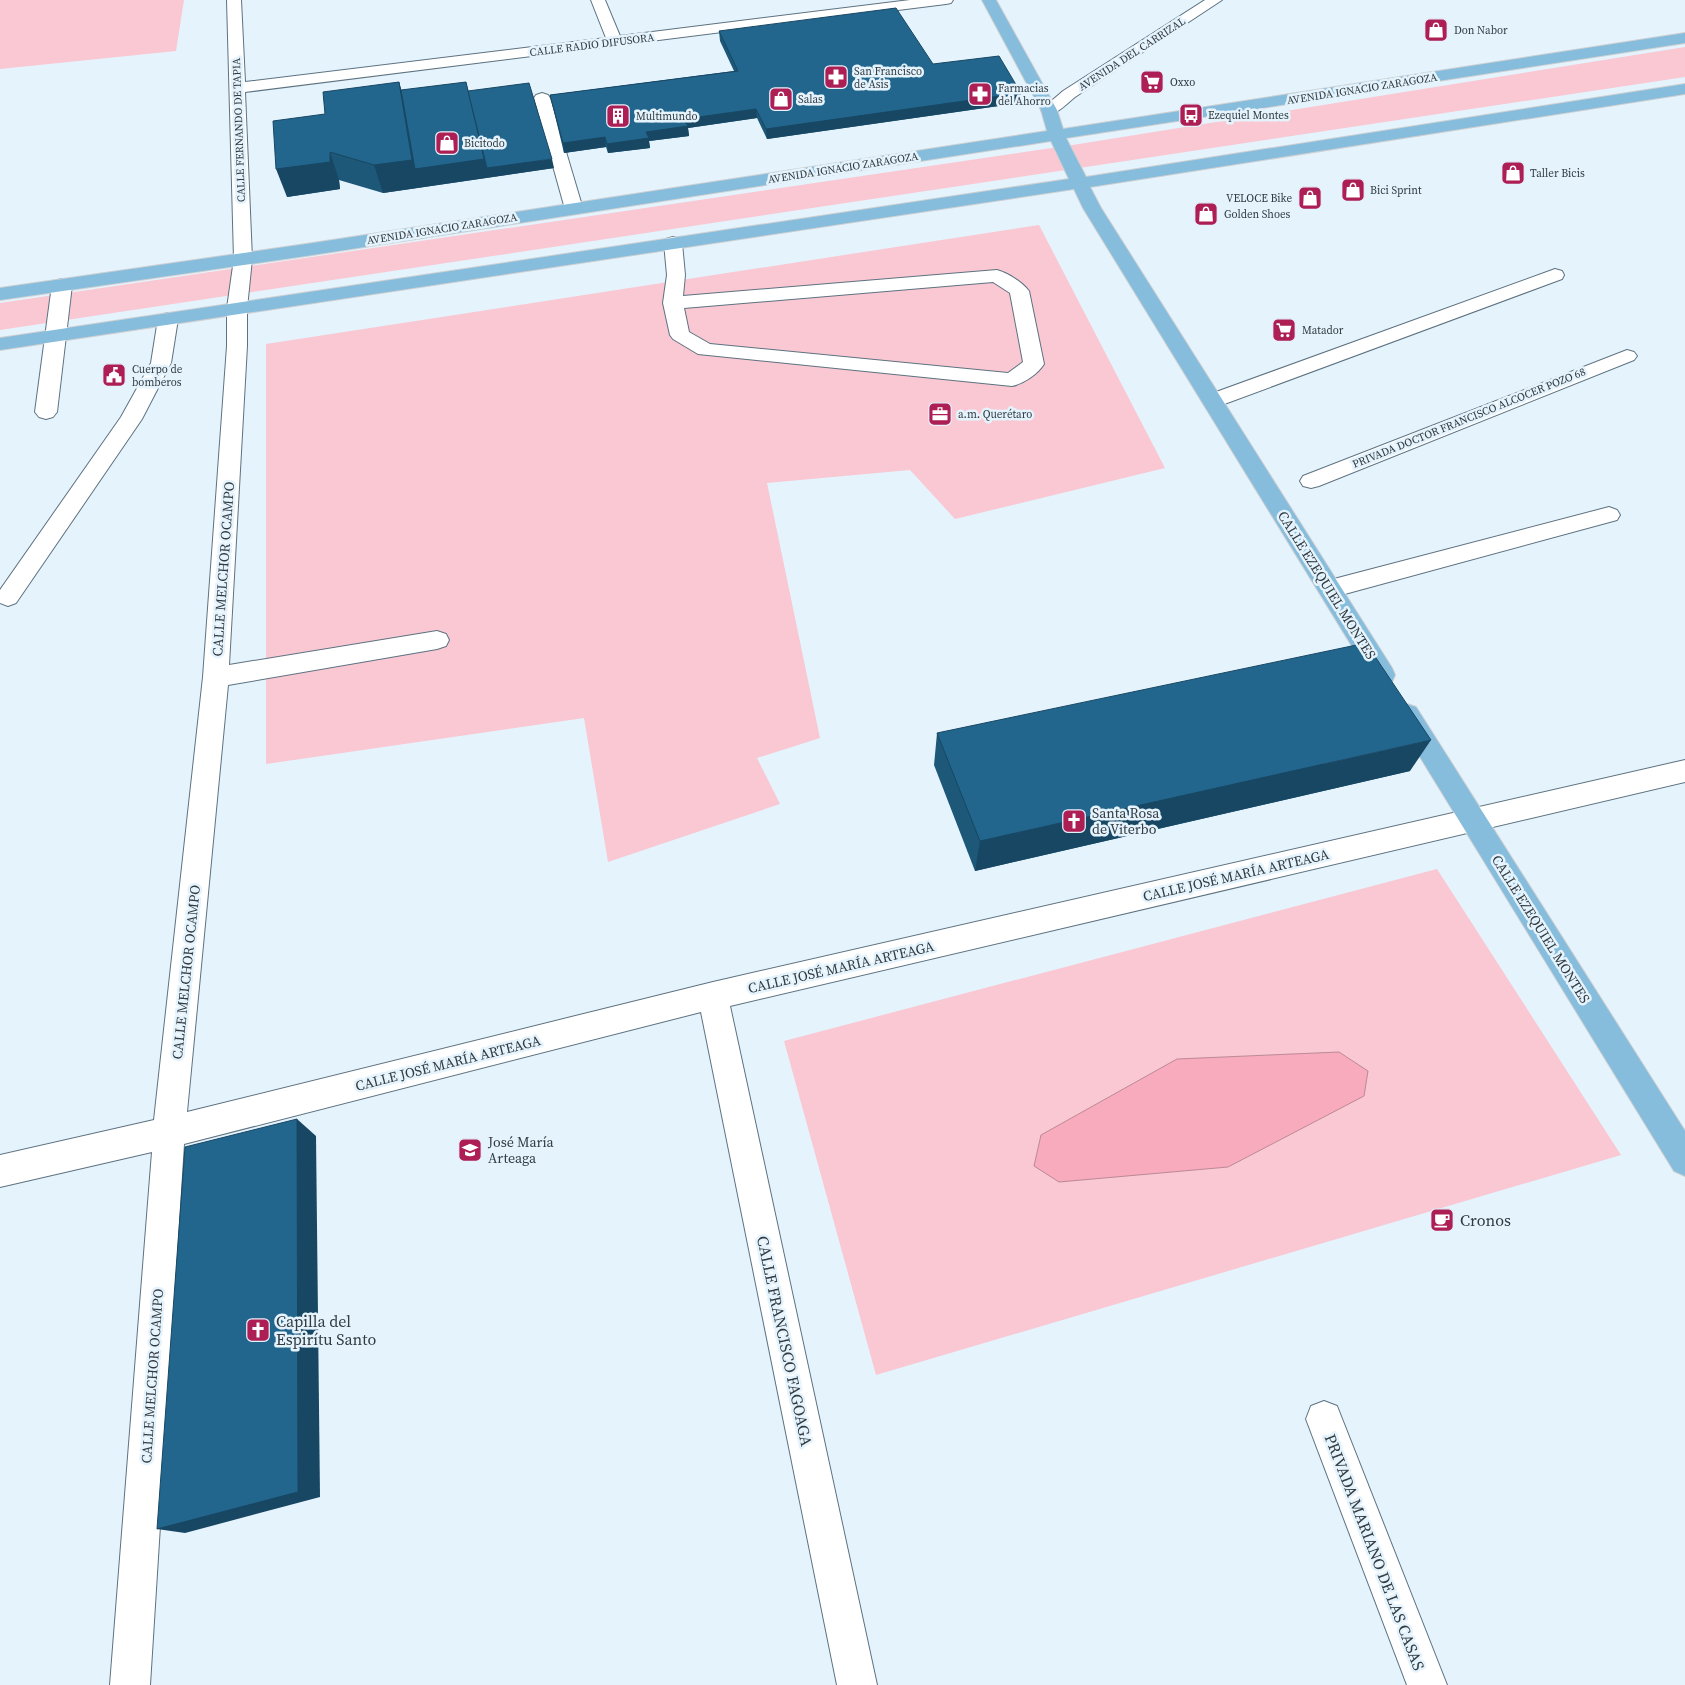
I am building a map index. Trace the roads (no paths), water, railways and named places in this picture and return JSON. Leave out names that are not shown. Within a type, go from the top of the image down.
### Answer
[{"type":"main road","name":"CALLE EZEQUIEL MONTES","points":[[989,0],[1049,110],[1057,136],[1092,208],[1685,1160]]},
{"type":"main road","name":"AVENIDA IGNACIO ZARAGOZA","points":[[0,294],[1057,136],[1685,38]]},
{"type":"main road","points":[[0,344],[673,244],[1685,89]]},
{"type":"street","name":"CALLE FERNANDO DE TAPIA","points":[[234,0],[243,259]]},
{"type":"street","points":[[598,0],[615,42]]},
{"type":"street","name":"CALLE RADIO DIFUSORA","points":[[237,88],[946,0]]},
{"type":"street","name":"AVENIDA DEL CARRIZAL","points":[[1049,110],[1069,94],[1215,0]]},
{"type":"street","points":[[542,98],[574,209]]},
{"type":"street","points":[[673,244],[676,275],[673,303],[680,335],[705,350],[1012,380],[1034,364],[1019,291],[998,276],[673,303]]},
{"type":"street","name":"CALLE MELCHOR OCAMPO","points":[[130,1685],[169,1132],[216,677],[237,346],[237,308],[243,259]]},
{"type":"street","points":[[1212,401],[1555,275]]},
{"type":"street","points":[[46,412],[62,285]]},
{"type":"street","points":[[8,597],[131,419],[161,364],[168,319]]},
{"type":"street","name":"PRIVADA DOCTOR FRANCISCO ALCOCER POZO 68","points":[[1312,481],[1627,356]]},
{"type":"street","points":[[1330,589],[1609,515]]},
{"type":"street","points":[[216,677],[437,640]]},
{"type":"street","name":"CALLE JOSÉ MARÍA ARTEAGA","points":[[0,1172],[169,1132],[713,996],[1685,771]]},
{"type":"street","name":"CALLE FRANCISCO FAGOAGA","points":[[713,996],[857,1685]]},
{"type":"street","name":"PRIVADA MARIANO DE LAS CASAS","points":[[1324,1419],[1427,1685]]},
{"type":"place","name":"Don Nabor","points":[[1436,30]]},
{"type":"place","name":"San Francisco de Asis","points":[[836,77]]},
{"type":"place","name":"Oxxo","points":[[1152,82]]},
{"type":"place","name":"Farmacias del Ahorro","points":[[980,94]]},
{"type":"place","name":"Salas","points":[[781,99]]},
{"type":"place","name":"Ezequiel Montes","points":[[1191,115]]},
{"type":"place","name":"Multimundo","points":[[618,116]]},
{"type":"place","name":"Bicitodo","points":[[447,143]]},
{"type":"place","name":"Taller Bicis","points":[[1513,173]]},
{"type":"place","name":"Bici Sprint","points":[[1353,190]]},
{"type":"place","name":"VELOCE Bike","points":[[1310,198]]},
{"type":"place","name":"Golden Shoes","points":[[1206,214]]},
{"type":"place","name":"Matador","points":[[1284,330]]},
{"type":"place","name":"Cuerpo de bomberos","points":[[114,375]]},
{"type":"place","name":"a.m. Querétaro","points":[[940,414]]},
{"type":"place","name":"Santa Rosa de Viterbo","points":[[1074,821]]},
{"type":"place","name":"José María Arteaga","points":[[470,1150]]},
{"type":"place","name":"Cronos","points":[[1442,1220]]},
{"type":"place","name":"Capilla del Espirítu Santo","points":[[258,1330]]}]
